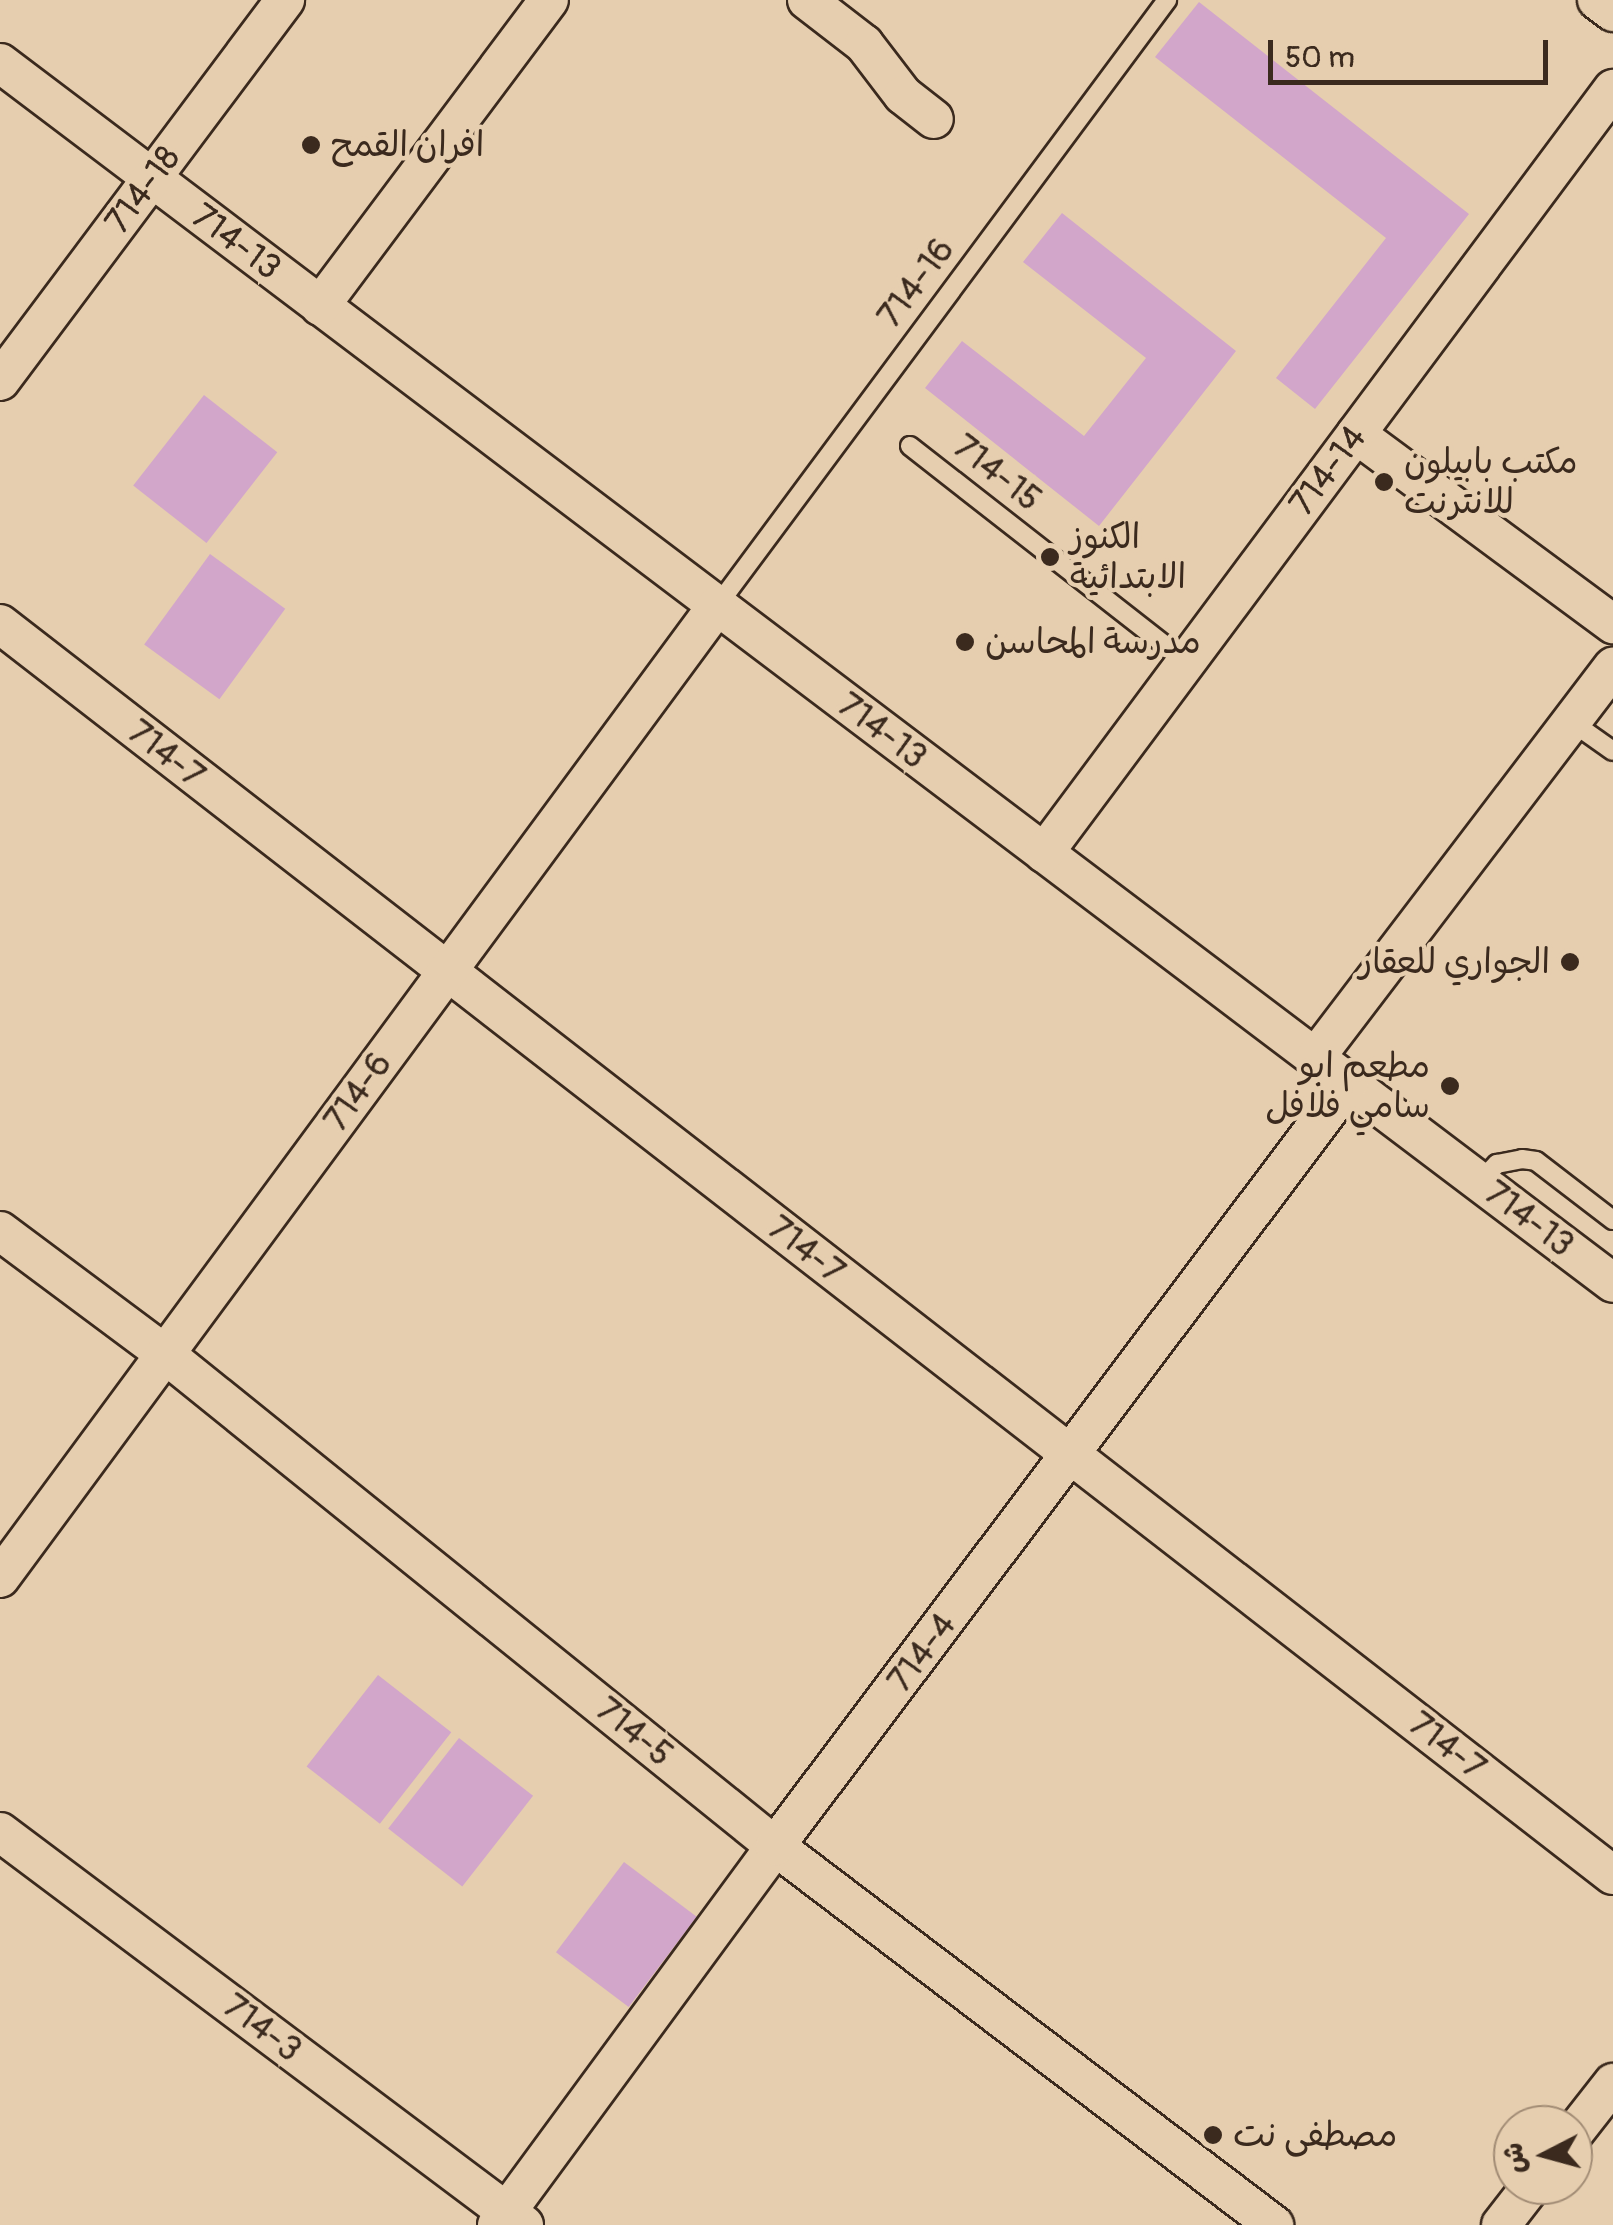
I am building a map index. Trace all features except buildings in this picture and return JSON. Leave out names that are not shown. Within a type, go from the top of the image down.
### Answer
[{"type":"street","name":"714-18","points":[[0,380],[285,0]]},
{"type":"street","points":[[320,306],[550,0]]},
{"type":"street","points":[[806,0],[864,44],[903,95],[934,119]]},
{"type":"street","points":[[1597,0],[1613,12]]},
{"type":"street","name":"714-13","points":[[0,63],[1613,1283]]},
{"type":"street","name":"714-14","points":[[1044,853],[1613,89]]},
{"type":"street","points":[[1356,434],[1613,624]]},
{"type":"street","name":"714-6","points":[[0,1578],[717,606]]},
{"type":"street","name":"714-7","points":[[0,624],[1613,1876]]},
{"type":"street","points":[[1315,1058],[1613,668]]},
{"type":"street","name":"714-4","points":[[509,2221],[775,1846],[1349,1083]]},
{"type":"street","name":"714-5","points":[[0,1231],[165,1354],[775,1846],[1274,2225]]},
{"type":"street","name":"714-3","points":[[0,1832],[509,2221]]},
{"type":"street","points":[[1593,2108],[1613,2083]]},
{"type":"street","points":[[1500,2225],[1516,2205]]},
{"type":"lane","name":"714-16","points":[[717,606],[1167,0]]},
{"type":"lane","name":"714-15","points":[[910,446],[1186,662]]},
{"type":"lane","points":[[1572,722],[1613,751]]},
{"type":"lane","points":[[1480,1182],[1497,1164],[1522,1159],[1536,1161],[1613,1220]]},
{"type":"place","name":"افران القمح","points":[[311,145]]},
{"type":"place","name":"مكتب بابيلون للانترنت","points":[[1384,482]]},
{"type":"place","name":"الكنوز الابتدائية","points":[[1050,557]]},
{"type":"place","name":"مدرسة المحاسن","points":[[965,642]]},
{"type":"place","name":"الجواري للعقار","points":[[1570,962]]},
{"type":"place","name":"مطعم ابو سامي فلافل","points":[[1450,1086]]},
{"type":"place","name":"مصطفى نت","points":[[1213,2135]]}]
